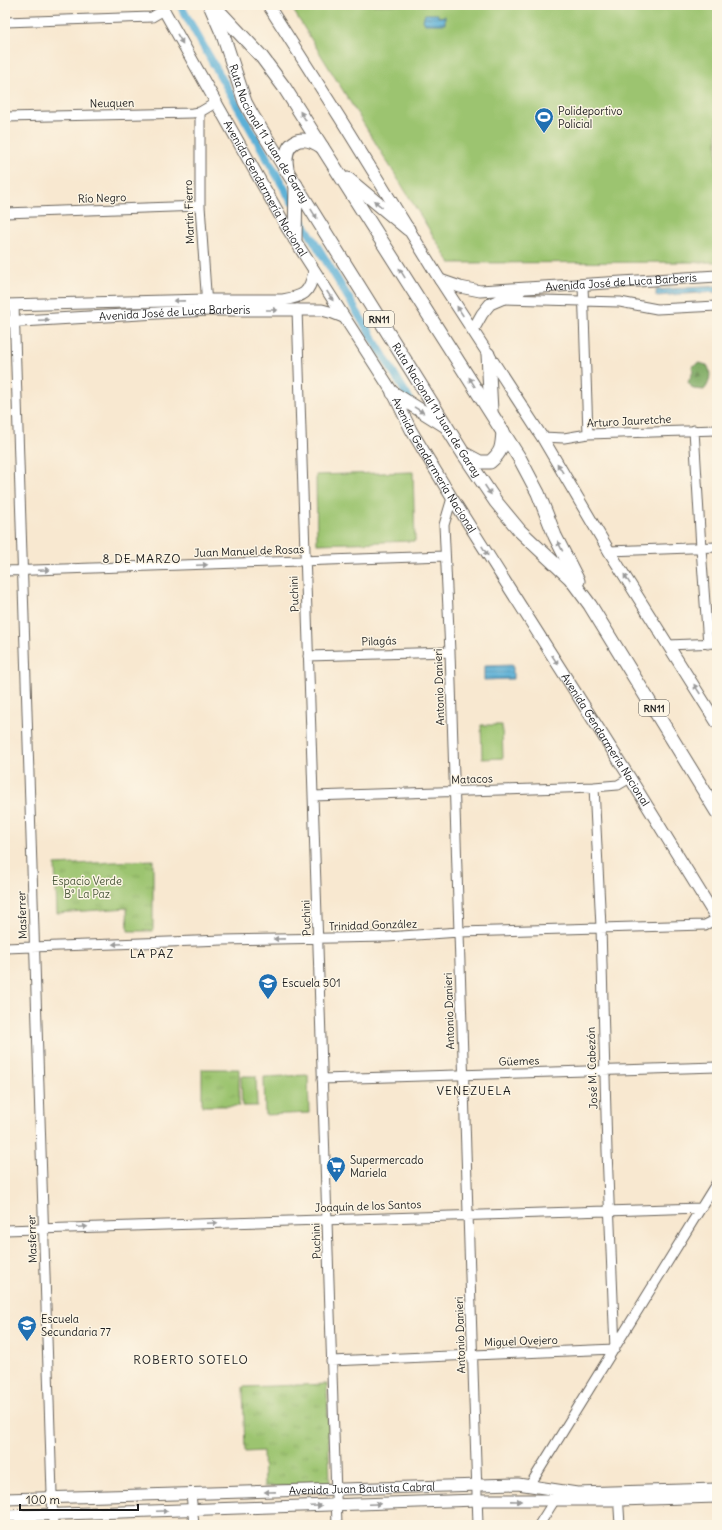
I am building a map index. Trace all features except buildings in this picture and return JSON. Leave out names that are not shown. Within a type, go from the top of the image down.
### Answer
[{"type":"highway","name":"Ruta Nacional 11 Juan de Garay","points":[[211,5],[261,56],[284,87],[503,431],[538,492],[555,536],[590,605],[717,812]]},
{"type":"highway","name":"Ruta Nacional 11 Juan de Garay","points":[[211,5],[223,35],[245,102],[463,454],[496,502],[520,531],[570,578],[590,605]]},
{"type":"highway","points":[[287,171],[285,157],[288,148],[296,140],[307,139],[323,148]]},
{"type":"highway","points":[[338,172],[408,229]]},
{"type":"highway","points":[[294,239],[296,185]]},
{"type":"highway","points":[[488,354],[491,413]]},
{"type":"highway","points":[[393,393],[446,427]]},
{"type":"highway","points":[[463,454],[480,462],[490,462],[498,455],[502,447],[503,431]]},
{"type":"main road","points":[[268,5],[440,280],[542,437],[609,551],[717,723]]},
{"type":"main road","name":"Avenida Gendarmería Nacional","points":[[162,8],[314,272],[393,393],[411,430],[452,498],[630,778],[717,919]]},
{"type":"main road","name":"Avenida José de Luca Barberis","points":[[10,322],[283,300],[295,298],[308,291],[314,272]]},
{"type":"main road","name":"Avenida José de Luca Barberis","points":[[440,280],[460,287],[480,291],[717,276]]},
{"type":"main road","points":[[473,330],[482,314],[490,304],[526,288]]},
{"type":"main road","name":"Avenida José de Luca Barberis","points":[[10,305],[207,305],[322,310],[343,318]]},
{"type":"main road","name":"Avenida Juan Bautista Cabral","points":[[5,1499],[476,1485],[530,1485],[577,1493],[619,1496],[717,1497]]},
{"type":"main road","name":"Avenida Juan Bautista Cabral","points":[[5,1516],[53,1520],[193,1510],[477,1500],[554,1501],[717,1489]]},
{"type":"street","points":[[5,22],[152,17],[162,8]]},
{"type":"street","name":"Neuquen","points":[[5,117],[192,113],[200,112],[217,102]]},
{"type":"street","name":"Martín Fierro","points":[[200,112],[200,206],[207,305]]},
{"type":"street","name":"Río Negro","points":[[5,213],[200,206]]},
{"type":"street","points":[[584,285],[588,434]]},
{"type":"street","points":[[501,299],[620,302],[630,303],[648,309],[717,306]]},
{"type":"street","name":"Masferrer","points":[[10,305],[23,570],[53,1520]]},
{"type":"street","name":"Puchini","points":[[297,310],[337,1525]]},
{"type":"street","points":[[668,645],[713,644],[701,548],[694,430]]},
{"type":"street","name":"Arturo Jauretche","points":[[542,437],[564,438],[588,434],[717,430]]},
{"type":"street","name":"Antonio Danieri","points":[[452,498],[444,525],[450,652],[478,1525]]},
{"type":"street","points":[[609,551],[717,547]]},
{"type":"street","name":"Juan Manuel de Rosas","points":[[5,571],[445,556]]},
{"type":"street","name":"Pilagás","points":[[308,656],[450,652]]},
{"type":"street","name":"Matacos","points":[[313,796],[594,787],[618,785],[630,778]]},
{"type":"street","name":"José M. Cabezón","points":[[594,787],[601,928],[604,1070],[615,1349]]},
{"type":"street","name":"Trinidad González","points":[[5,948],[388,937],[459,932],[705,925],[717,919]]},
{"type":"street","name":"Güemes","points":[[322,1079],[717,1067]]},
{"type":"street","points":[[530,1485],[717,1182]]},
{"type":"street","name":"Joaquín de los Santos","points":[[5,1230],[702,1208]]},
{"type":"street","name":"Miguel Ovejero","points":[[331,1361],[615,1349]]},
{"type":"street","points":[[191,1494],[194,1525]]},
{"type":"street","points":[[619,1496],[620,1525]]},
{"type":"street","points":[[539,1525],[554,1501]]},
{"type":"green space","name":"Polideportivo Policial","points":[[290,5],[717,5],[717,262],[450,263]]},
{"type":"green space","points":[[699,363],[707,365],[709,368],[709,381],[704,390],[693,389],[688,382],[693,372],[692,366]]},
{"type":"green space","points":[[413,472],[415,541],[317,544],[316,475]]},
{"type":"green space","points":[[481,725],[502,725],[503,758],[482,759]]},
{"type":"green space","name":"Espacio Verde B° La Paz","points":[[153,860],[153,931],[128,931],[127,908],[57,913],[55,865]]},
{"type":"green space","points":[[202,1069],[239,1069],[239,1106],[202,1106]]},
{"type":"green space","points":[[308,1075],[309,1113],[265,1115],[264,1077]]},
{"type":"green space","points":[[241,1076],[256,1076],[257,1106],[242,1106]]},
{"type":"green space","points":[[327,1384],[330,1484],[264,1487],[263,1451],[245,1452],[243,1387]]},
{"type":"water","points":[[425,14],[438,14],[438,17],[445,16],[445,24],[425,24],[423,20]]},
{"type":"water","points":[[717,286],[717,292],[656,296],[656,290]]},
{"type":"water","points":[[513,665],[513,679],[484,680],[484,666]]},
{"type":"waterway","points":[[180,5],[292,202]]},
{"type":"waterway","points":[[299,216],[410,400]]},
{"type":"place","name":"Polideportivo Policial","points":[[544,134]]},
{"type":"place","name":"Escuela 501","points":[[268,1000]]},
{"type":"place","name":"Supermercado Mariela","points":[[336,1183]]},
{"type":"place","name":"Escuela Secundaria 77","points":[[27,1342]]},
{"type":"district","name":"8 DE MARZO","points":[[142,558]]},
{"type":"district","name":"LA PAZ","points":[[152,953]]},
{"type":"district","name":"VENEZUELA","points":[[474,1090]]},
{"type":"district","name":"ROBERTO SOTELO","points":[[191,1359]]}]
